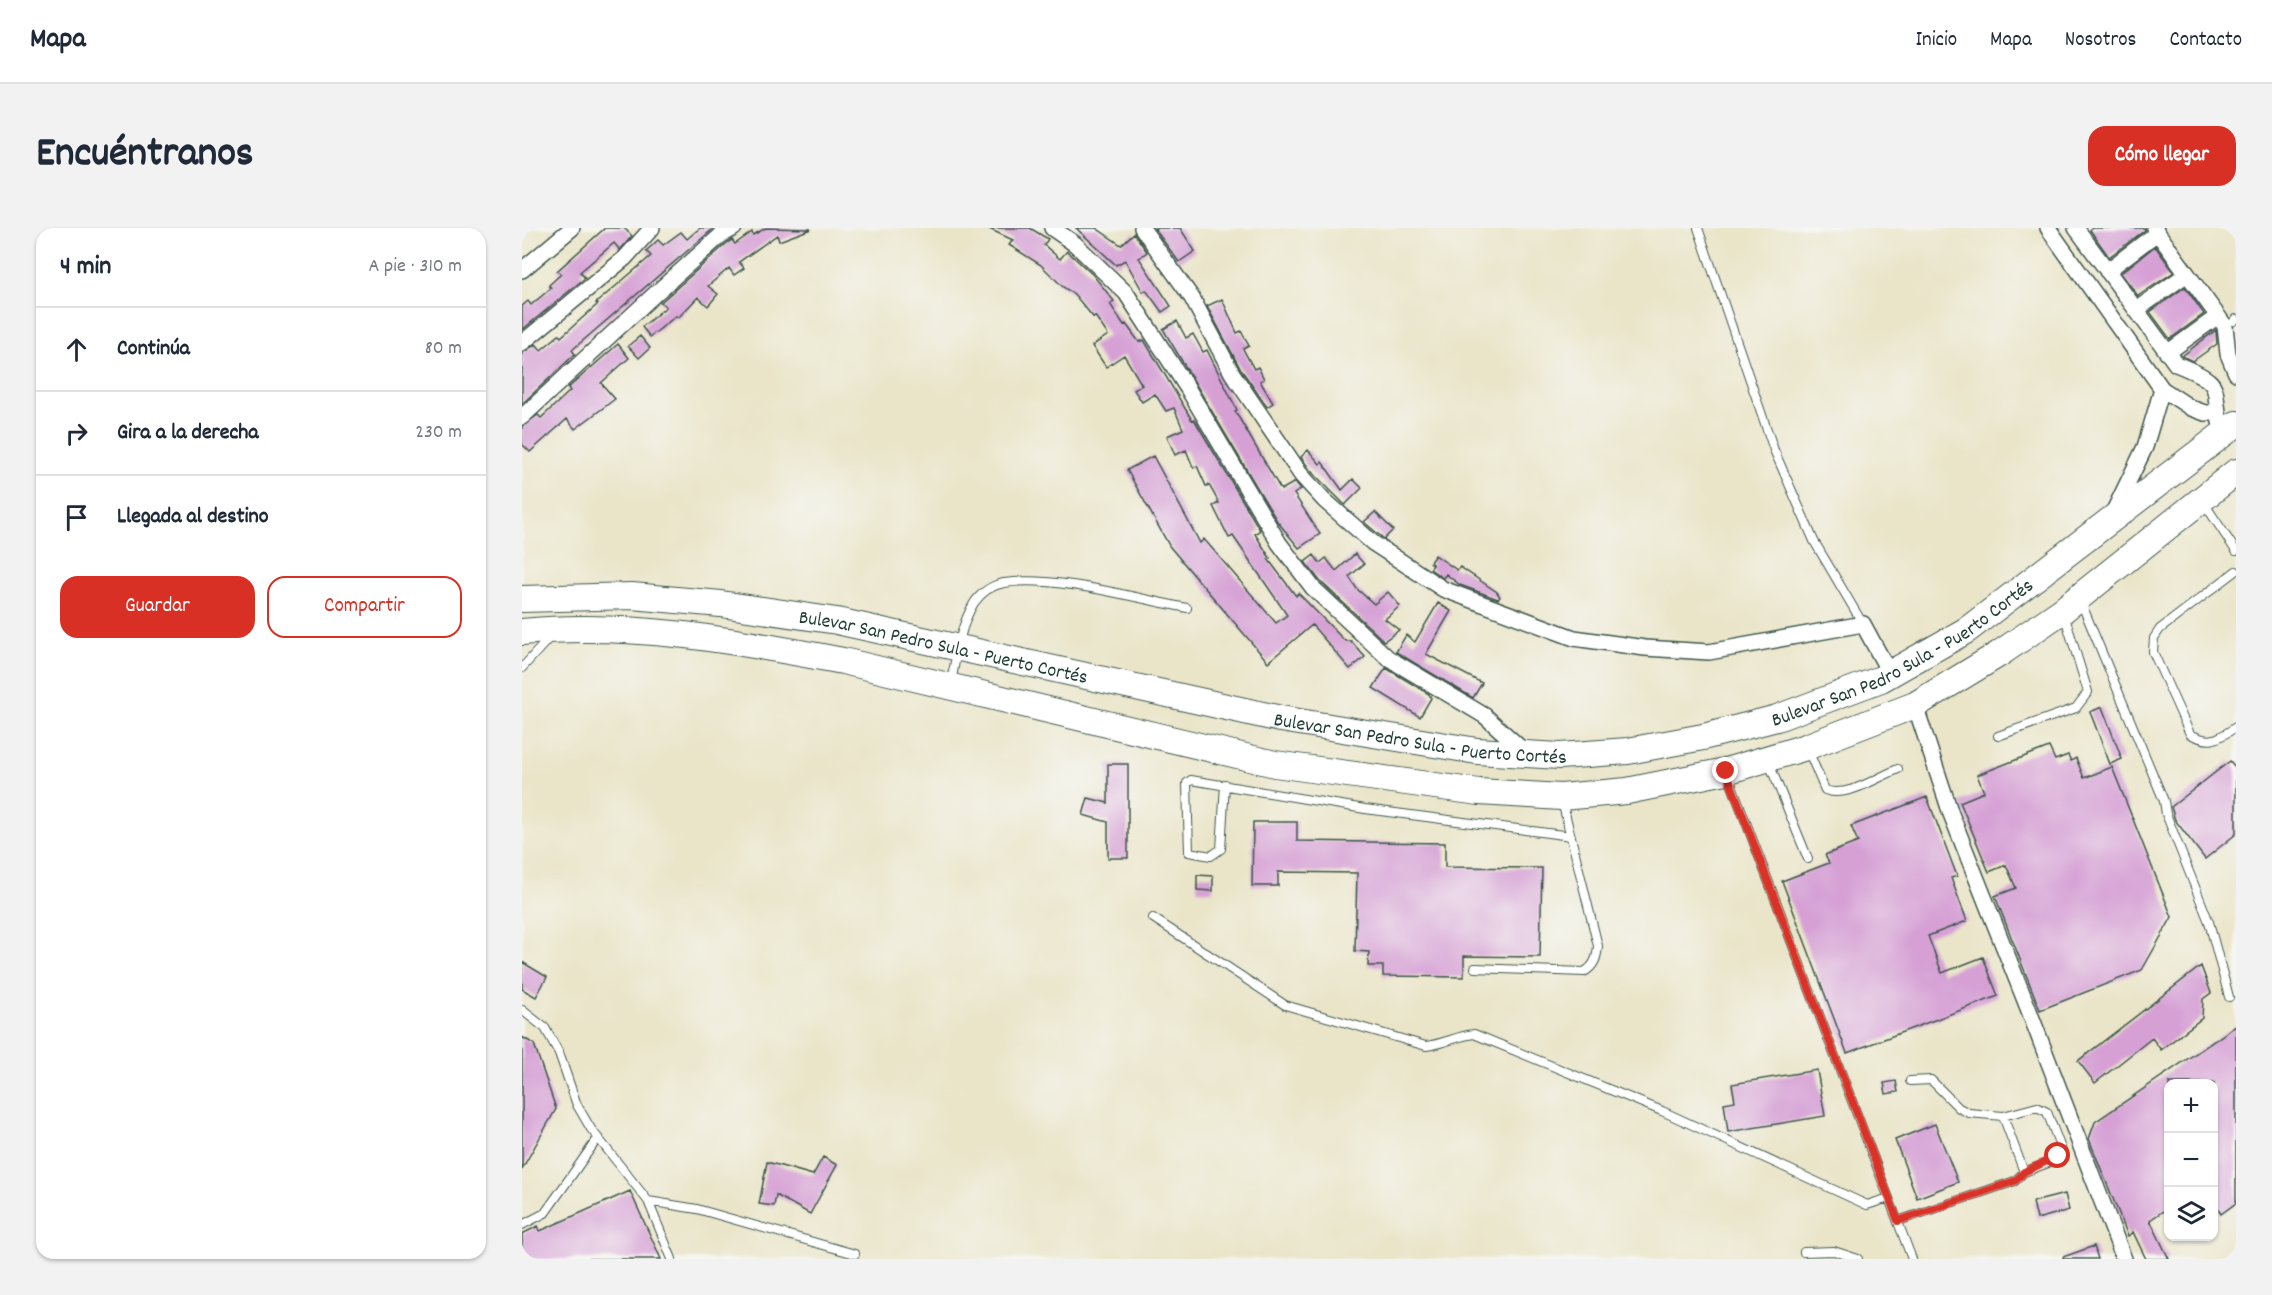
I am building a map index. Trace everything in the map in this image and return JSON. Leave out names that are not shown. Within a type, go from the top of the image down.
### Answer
[{"type":"highway","name":"Bulevar San Pedro Sula - Puerto Cortés","points":[[522,599],[632,596],[721,604],[837,621],[1281,719],[1477,752],[1560,756],[1628,751],[1703,737],[1777,718],[1890,674],[1967,630],[2110,519],[2226,423]]},
{"type":"highway","name":"Bulevar San Pedro Sula - Puerto Cortés","points":[[522,632],[559,628],[611,629],[707,637],[843,662],[1275,764],[1479,792],[1561,797],[1627,791],[1726,771],[1767,759],[1806,747],[1915,705],[1999,654],[2071,603],[2236,472]]},
{"type":"street","points":[[522,270],[572,228]]},
{"type":"street","points":[[522,343],[625,258],[652,228]]},
{"type":"street","points":[[522,417],[656,293],[720,236],[734,228]]},
{"type":"street","points":[[1052,228],[1075,244],[1126,293],[1182,380],[1279,543],[1313,588],[1388,658],[1485,716],[1529,756]]},
{"type":"street","points":[[1142,228],[1192,298],[1232,373],[1302,476],[1324,500],[1379,548],[1443,589],[1574,638],[1645,648],[1709,652],[1863,624],[1890,674]]},
{"type":"street","points":[[2048,228],[2162,389],[2191,408],[2226,423]]},
{"type":"street","points":[[2079,229],[2176,364],[2200,373],[2211,381],[2217,391],[2226,423]]},
{"type":"street","points":[[2107,271],[2156,231],[2225,326],[2228,354],[2236,373]]},
{"type":"street","points":[[2136,310],[2187,274]]},
{"type":"street","points":[[2167,353],[2218,316]]},
{"type":"street","points":[[2110,519],[2145,447],[2162,389]]},
{"type":"street","points":[[1915,705],[1950,814],[2028,1008],[2124,1259]]},
{"type":"lane","points":[[1698,228],[1774,450],[1814,541],[1863,624]]},
{"type":"lane","points":[[2201,499],[2236,551]]},
{"type":"lane","points":[[2236,571],[2160,629],[2154,639],[2153,652],[2190,734],[2203,741],[2216,739],[2236,727]]},
{"type":"lane","points":[[950,687],[958,649],[974,604],[989,589],[1002,583],[1023,581],[1069,586],[1187,608]]},
{"type":"lane","points":[[1998,736],[2076,708],[2084,700],[2088,692],[2071,603]]},
{"type":"lane","points":[[2071,603],[2164,801],[2166,814],[2209,922],[2229,997]]},
{"type":"lane","points":[[522,668],[559,628]]},
{"type":"lane","points":[[1806,747],[1825,790],[1832,793],[1842,792],[1898,769]]},
{"type":"lane","points":[[1767,759],[1808,859]]},
{"type":"lane","points":[[1726,771],[1898,1221],[1909,1257]]},
{"type":"lane","points":[[1225,784],[1221,849],[1211,856],[1189,852],[1187,783],[1191,780],[1225,784],[1365,809],[1571,836]]},
{"type":"lane","points":[[1475,968],[1584,972],[1591,968],[1597,957],[1598,946],[1561,797]]},
{"type":"lane","points":[[1153,918],[1285,1005],[1426,1046],[1440,1045],[1455,1037],[1474,1034],[1662,1111],[1867,1205],[1889,1198]]},
{"type":"lane","points":[[522,1010],[545,1028],[559,1053],[577,1105],[598,1138],[648,1201],[672,1259]]},
{"type":"lane","points":[[1898,1221],[2015,1181],[2024,1172],[2048,1163],[2061,1151],[2047,1112],[2037,1107],[2003,1116],[1969,1113],[1959,1108],[1931,1080],[1910,1081]]},
{"type":"lane","points":[[2003,1116],[2024,1172]]},
{"type":"lane","points":[[522,1225],[545,1213],[598,1138]]},
{"type":"lane","points":[[648,1201],[697,1209],[855,1254]]},
{"type":"lane","points":[[1804,1252],[1834,1251],[1858,1259]]},
{"type":"building","points":[[605,228],[624,228],[632,236],[620,250],[614,243],[580,272],[585,278],[522,330],[522,306],[528,301],[531,305],[551,288],[549,285],[561,274],[557,271]]},
{"type":"building","points":[[700,228],[714,228],[572,350],[575,354],[522,404],[522,353],[536,344],[541,350],[559,335],[561,337],[598,304],[596,303],[651,256],[646,251],[658,240],[663,245],[681,232],[687,239]]},
{"type":"building","points":[[766,228],[811,229],[779,241],[777,235],[739,262],[744,268],[734,275],[729,268],[708,286],[718,294],[708,306],[698,297],[678,318],[676,316],[650,337],[642,327],[666,307],[661,302],[726,244],[732,240],[735,244],[752,232],[753,235]]},
{"type":"building","points":[[987,228],[1030,228],[1048,239],[1044,245],[1060,259],[1067,251],[1093,275],[1114,301],[1110,304],[1124,325],[1126,324],[1139,342],[1144,340],[1192,420],[1194,419],[1260,530],[1255,534],[1270,558],[1268,559],[1296,596],[1298,593],[1345,641],[1351,641],[1365,657],[1350,669],[1312,625],[1268,662],[1170,547],[1127,470],[1153,456],[1200,543],[1204,539],[1276,623],[1287,615],[1233,536],[1229,538],[1213,506],[1219,503],[1209,485],[1206,486],[1197,466],[1193,467],[1186,450],[1175,455],[1167,436],[1183,429],[1174,408],[1166,411],[1155,394],[1142,402],[1134,390],[1142,385],[1124,355],[1106,367],[1092,346],[1108,335],[1095,316],[1093,317],[1074,294],[1063,287],[1041,265],[1009,245],[1013,240]]},
{"type":"building","points":[[1076,228],[1096,228],[1121,245],[1134,233],[1147,252],[1139,258],[1171,306],[1162,312],[1146,290],[1143,292],[1125,260],[1116,265]]},
{"type":"building","points":[[1154,228],[1180,228],[1195,251],[1179,262]]},
{"type":"building","points":[[2092,228],[2144,228],[2145,230],[2109,257],[2090,230]]},
{"type":"building","points":[[2155,246],[2174,272],[2138,296],[2121,273]]},
{"type":"building","points":[[2185,287],[2204,314],[2170,339],[2150,312]]},
{"type":"building","points":[[1222,299],[1237,333],[1241,331],[1249,346],[1243,349],[1254,369],[1258,367],[1264,379],[1260,381],[1273,403],[1267,407],[1240,368],[1207,306]]},
{"type":"building","points":[[1177,321],[1186,338],[1193,334],[1203,352],[1207,350],[1237,410],[1235,411],[1281,490],[1295,482],[1301,489],[1294,494],[1320,534],[1299,548],[1277,521],[1163,329]]},
{"type":"building","points":[[2216,330],[2217,344],[2193,361],[2182,356]]},
{"type":"building","points":[[640,336],[650,348],[639,358],[628,346]]},
{"type":"building","points":[[618,344],[629,358],[601,383],[615,399],[575,429],[567,419],[530,452],[522,444],[522,426],[538,415],[541,418],[570,391],[568,388]]},
{"type":"building","points":[[1308,450],[1320,464],[1322,462],[1342,490],[1353,479],[1362,488],[1345,505],[1310,470],[1301,457]]},
{"type":"building","points":[[1375,512],[1393,530],[1384,539],[1364,522]]},
{"type":"building","points":[[1355,554],[1364,564],[1349,577],[1357,589],[1374,604],[1388,592],[1400,606],[1385,619],[1399,630],[1384,641],[1320,581],[1305,562],[1314,555],[1320,563],[1326,558],[1336,571]]},
{"type":"building","points":[[1435,555],[1457,570],[1460,567],[1497,592],[1500,597],[1498,599],[1460,585],[1446,574],[1443,578],[1430,569],[1433,565],[1430,562]]},
{"type":"building","points":[[1438,603],[1451,611],[1426,654],[1482,683],[1473,698],[1396,652],[1406,635],[1415,642]]},
{"type":"building","points":[[1386,668],[1429,694],[1431,698],[1420,717],[1373,688]]},
{"type":"building","points":[[2102,707],[2122,759],[2110,764],[2090,712]]},
{"type":"building","points":[[2049,747],[2055,760],[2068,755],[2071,761],[2076,758],[2084,778],[2112,767],[2172,917],[2142,970],[2040,1010],[1995,896],[2016,888],[2006,865],[1989,872],[1960,802],[1984,792],[1977,775]]},
{"type":"building","points":[[2230,761],[2236,768],[2236,834],[2205,859],[2175,820],[2171,807]]},
{"type":"building","points":[[1108,764],[1128,764],[1128,858],[1108,858],[1108,822],[1083,815],[1088,798],[1108,803]]},
{"type":"building","points":[[1927,797],[1957,876],[1951,878],[1967,921],[1928,936],[1942,973],[1983,957],[1998,996],[1847,1053],[1782,881],[1829,863],[1825,855],[1858,842],[1851,826]]},
{"type":"building","points":[[1253,822],[1297,822],[1297,841],[1445,843],[1445,867],[1542,868],[1540,957],[1464,956],[1464,977],[1383,976],[1383,966],[1368,966],[1369,952],[1355,951],[1357,873],[1278,872],[1278,886],[1252,886]]},
{"type":"building","points":[[1197,875],[1213,876],[1213,891],[1197,890]]},
{"type":"building","points":[[522,962],[547,977],[536,997],[522,989]]},
{"type":"building","points":[[2201,966],[2211,993],[2203,999],[2202,1018],[2161,1050],[2152,1038],[2095,1083],[2078,1061]]},
{"type":"building","points":[[2236,1026],[2236,1203],[2221,1214],[2218,1209],[2218,1079],[2164,1079],[2164,1210],[2150,1220],[2169,1259],[2146,1259],[2133,1232],[2128,1236],[2089,1139],[2095,1122]]},
{"type":"building","points":[[522,1037],[534,1044],[556,1109],[522,1169]]},
{"type":"building","points":[[1817,1070],[1825,1116],[1728,1132],[1724,1103],[1735,1101],[1732,1084]]},
{"type":"building","points":[[1896,1081],[1898,1092],[1886,1094],[1884,1083]]},
{"type":"building","points":[[1935,1124],[1958,1182],[1917,1198],[1895,1140]]},
{"type":"building","points":[[823,1157],[837,1165],[810,1214],[776,1195],[774,1206],[759,1204],[767,1162],[813,1175]]},
{"type":"building","points":[[630,1191],[661,1259],[522,1259],[522,1234],[538,1226],[540,1231]]},
{"type":"building","points":[[2065,1194],[2069,1210],[2037,1219],[2033,1202]]},
{"type":"building","points":[[2094,1246],[2098,1259],[2063,1259],[2063,1257]]},
{"type":"route","points":[[1726,771],[1898,1221],[2015,1181],[2024,1172],[2048,1163],[2058,1156]]}]
